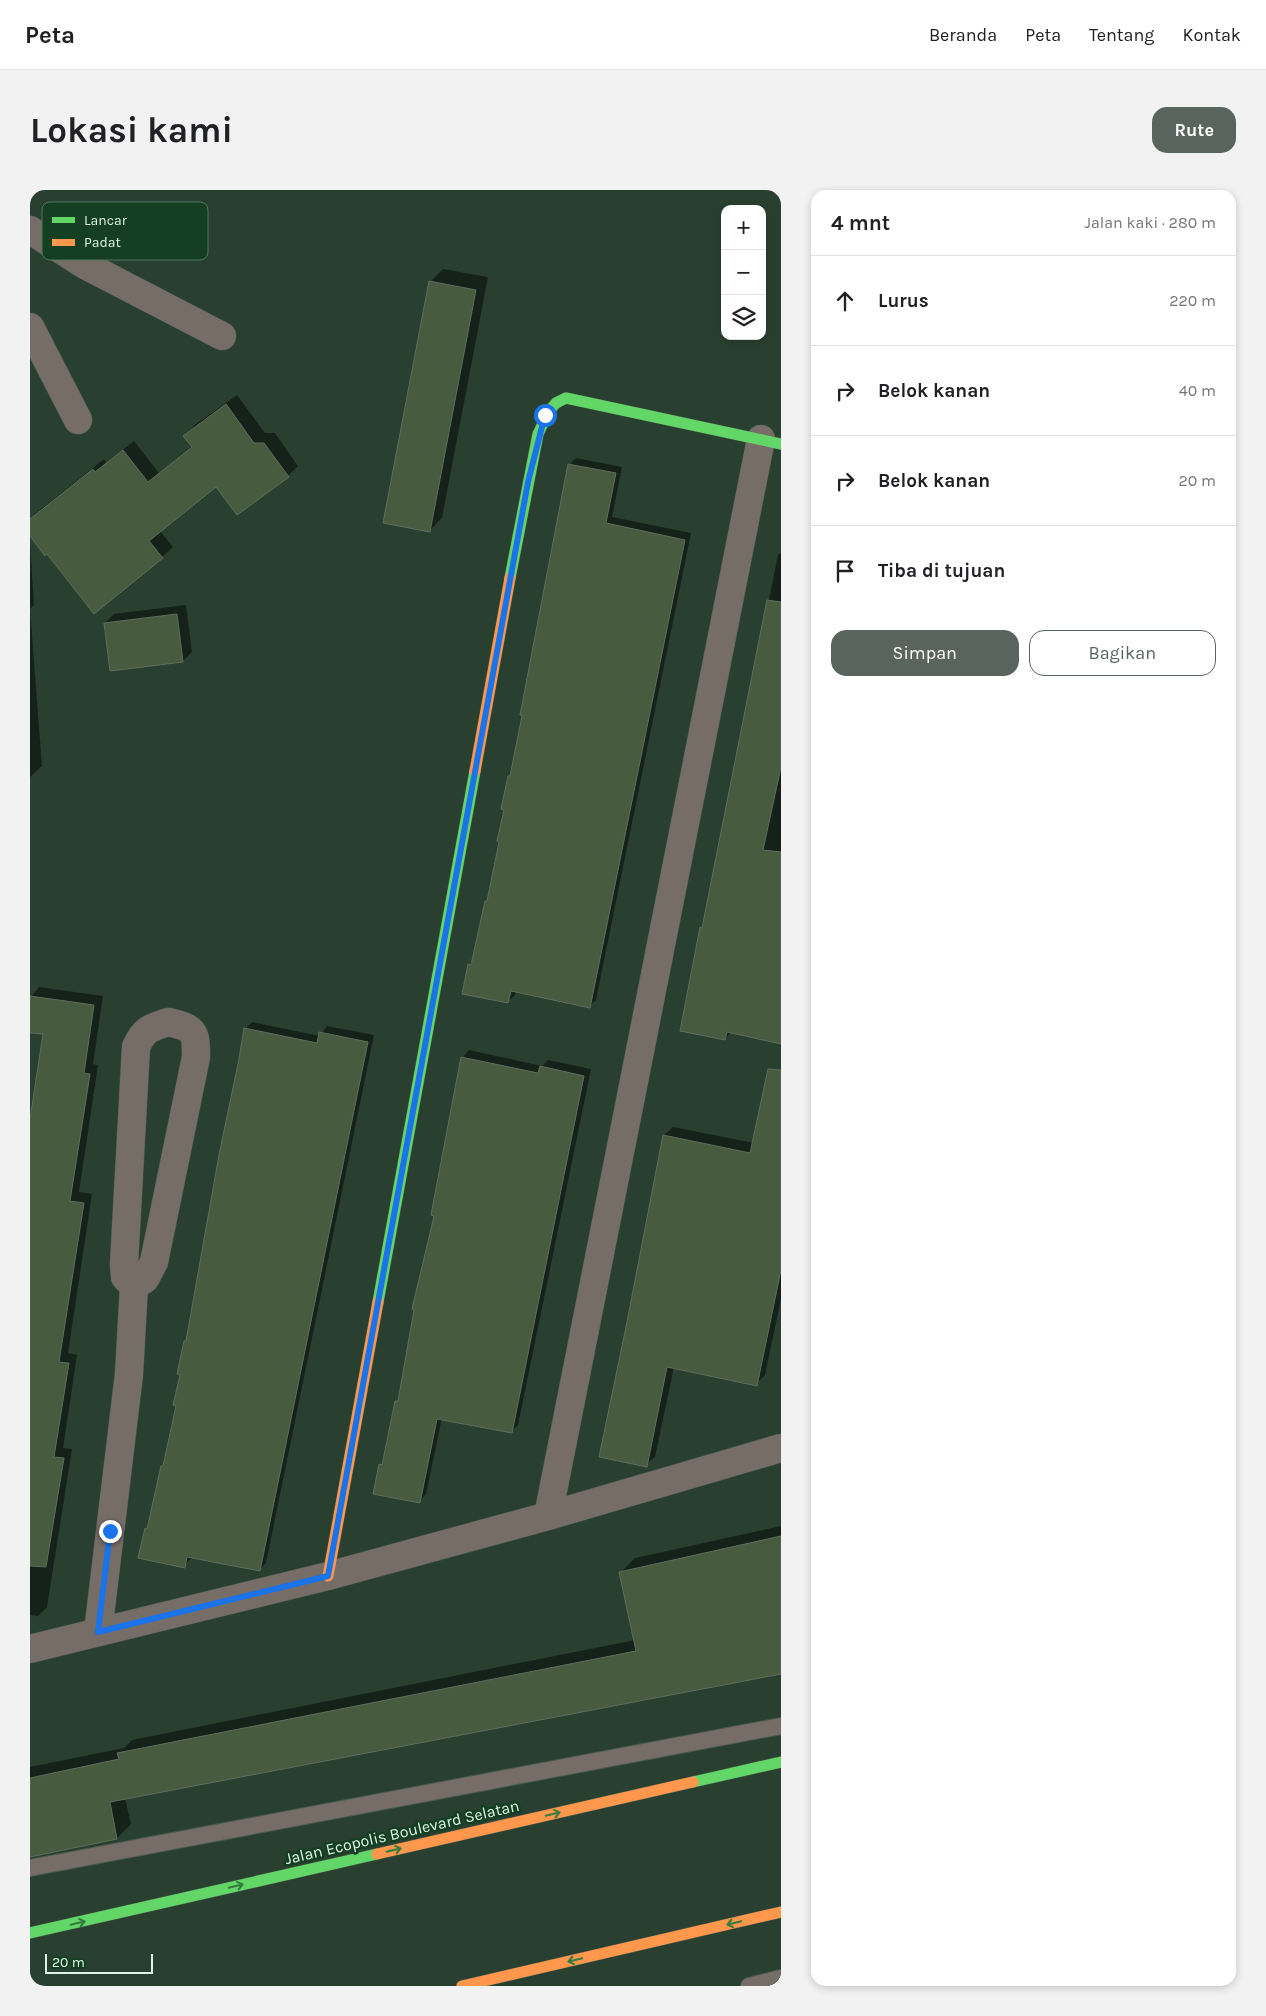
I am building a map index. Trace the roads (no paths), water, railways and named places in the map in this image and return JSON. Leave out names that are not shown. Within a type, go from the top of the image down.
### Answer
[{"type":"street","points":[[30,230],[42,238]]},
{"type":"street","points":[[77,260],[222,336]]},
{"type":"street","points":[[30,327],[78,420]]},
{"type":"street","points":[[328,1576],[528,482],[545,415],[558,400],[566,398],[771,442],[548,1516]]},
{"type":"street","points":[[98,1632],[129,1374],[134,1286],[125,1276],[124,1264],[136,1047],[140,1037],[148,1028],[168,1022],[187,1026],[196,1038],[196,1057],[154,1262],[145,1279],[134,1286]]},
{"type":"street","points":[[30,1649],[328,1576],[548,1516],[781,1448]]},
{"type":"street","name":"Jalan Ecopolis Boulevard Selatan","points":[[30,1933],[781,1762]]},
{"type":"street","points":[[462,1986],[781,1912]]},
{"type":"lane","points":[[30,1868],[781,1726]]},
{"type":"lane","points":[[749,1986],[781,1978]]}]
